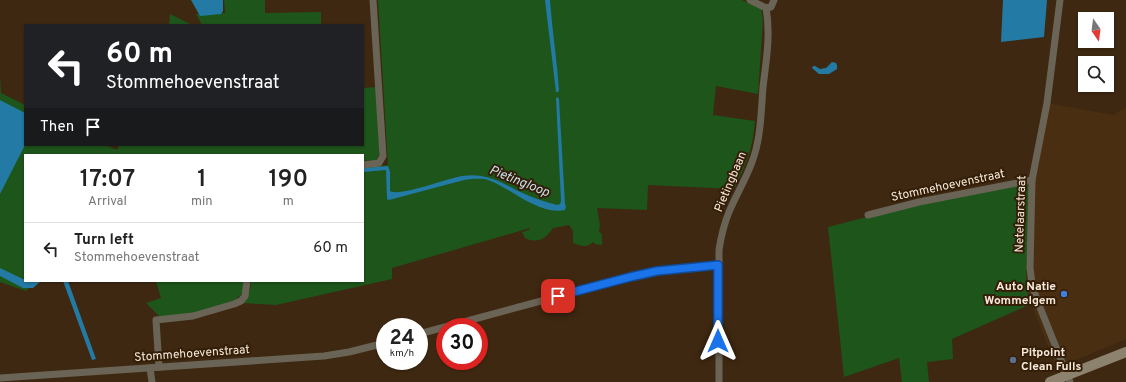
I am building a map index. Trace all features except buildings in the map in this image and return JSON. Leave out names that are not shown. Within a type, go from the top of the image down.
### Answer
[{"type":"main road","points":[[1050,382],[1069,379],[1126,352]]},
{"type":"street","points":[[364,165],[379,163],[384,156],[373,0]]},
{"type":"street","points":[[750,0],[766,8],[771,7],[774,0]]},
{"type":"street","name":"Netelaarstraat","points":[[1060,0],[1047,103],[1032,180],[1030,268],[1032,284],[1037,300],[1069,379]]},
{"type":"street","name":"Pietingbaan","points":[[718,382],[718,265],[720,243],[726,222],[757,148],[767,46],[768,20],[766,8]]},
{"type":"street","name":"Stommehoevenstraat","points":[[868,215],[919,202],[1032,180]]},
{"type":"street","points":[[428,332],[630,277],[657,271],[718,265]]},
{"type":"street","points":[[158,367],[156,320],[193,316],[234,304],[241,301],[245,296],[247,291],[247,282]]},
{"type":"street","name":"Stommehoevenstraat","points":[[0,378],[15,379],[158,367],[324,356],[376,345]]},
{"type":"street","points":[[150,368],[152,382]]},
{"type":"shaded area","points":[[1047,103],[1113,115],[1126,108],[1126,339],[1057,368],[1028,296],[1026,280],[1032,180]]},
{"type":"green space","points":[[224,0],[265,0],[265,13],[321,12],[321,24],[201,24],[196,14],[225,13]]},
{"type":"green space","points":[[378,0],[742,0],[761,9],[763,20],[758,94],[716,86],[713,115],[755,121],[753,140],[742,172],[734,189],[648,185],[647,210],[597,208],[600,225],[599,231],[602,235],[602,245],[595,244],[593,242],[584,246],[573,243],[573,231],[569,225],[553,228],[544,238],[533,241],[525,238],[522,232],[529,230],[530,228],[392,268],[392,279],[276,305],[242,303],[249,293],[251,282],[364,282],[364,168],[388,165]]},
{"type":"green space","points":[[170,14],[190,24],[169,24]]},
{"type":"green space","points":[[0,74],[1,93],[24,104],[24,146],[108,146],[117,150],[119,146],[364,146],[364,88],[376,87],[380,153],[376,160],[364,161],[364,154],[24,154],[24,282],[36,282],[26,291],[0,282]]},
{"type":"green space","points":[[1027,184],[1030,189],[1026,280],[1028,296],[1031,304],[952,339],[953,359],[927,362],[929,382],[902,382],[899,358],[844,377],[828,227],[917,204]]},
{"type":"green space","points":[[156,282],[245,282],[243,293],[235,300],[193,314],[161,318],[146,303],[161,298]]},
{"type":"water","points":[[191,0],[223,0],[223,11],[221,14],[200,16]]},
{"type":"water","points":[[545,0],[550,0],[558,92],[556,92]]},
{"type":"water","points":[[1003,0],[1047,0],[1044,37],[1001,42]]},
{"type":"water","points":[[832,62],[836,63],[837,69],[829,74],[819,74],[812,68],[815,66],[820,69],[826,68]]},
{"type":"water","points":[[557,97],[559,99],[566,206],[565,210],[555,211],[545,209],[525,200],[497,184],[482,179],[464,180],[389,200],[387,199],[386,170],[364,172],[364,168],[388,166],[390,172],[390,191],[395,192],[413,189],[455,177],[471,175],[488,177],[537,199],[557,205],[560,204]]},
{"type":"water","points":[[0,100],[24,112],[24,146],[0,194]]},
{"type":"water","points":[[0,268],[24,280],[24,282],[40,282],[33,288],[23,288],[0,276]]},
{"type":"water","points":[[63,282],[68,282],[96,359],[92,360]]},
{"type":"place","name":"Auto Natie Wommelgem","points":[[1064,294]]},
{"type":"place","name":"Pitpoint Clean Fulls","points":[[1013,360]]},
{"type":"route","points":[[558,296],[657,271],[718,265],[718,341]]},
{"type":"water label","name":"Pietingloop","points":[[519,182]]}]
